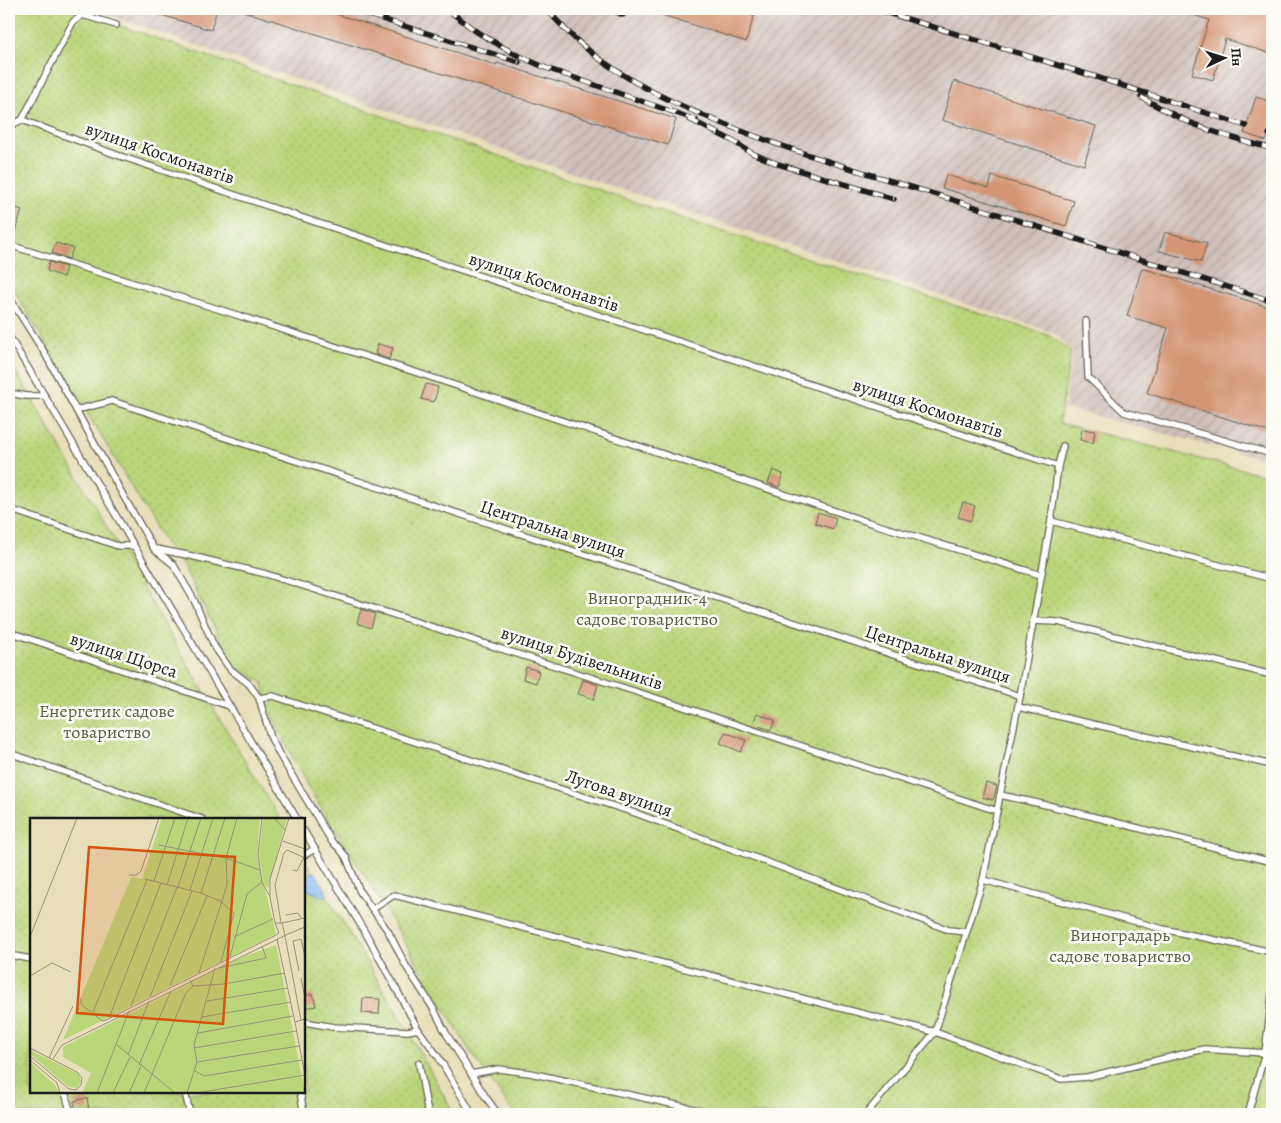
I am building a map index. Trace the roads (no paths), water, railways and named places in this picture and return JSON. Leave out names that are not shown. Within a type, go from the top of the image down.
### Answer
[{"type":"lane","points":[[9,126],[22,120],[73,22],[82,15],[116,25]]},
{"type":"lane","name":"вулиця Космонавтів","points":[[22,120],[120,156],[279,210],[1058,466]]},
{"type":"lane","points":[[9,245],[215,308],[868,522],[1041,575]]},
{"type":"lane","points":[[9,297],[44,352],[154,549],[173,564],[194,600],[214,646],[230,669],[249,684],[259,698],[271,738],[279,754],[332,842],[346,857],[360,892],[388,931],[406,966],[434,1008],[446,1033],[498,1114]]},
{"type":"lane","points":[[1086,321],[1088,377],[1124,412],[1272,454]]},
{"type":"lane","points":[[9,336],[296,818]]},
{"type":"lane","points":[[9,394],[45,396]]},
{"type":"lane","name":"Центральна вулиця","points":[[76,410],[112,401],[1020,696]]},
{"type":"lane","points":[[866,1114],[935,1032],[983,880],[1034,621],[1058,466],[1063,446]]},
{"type":"lane","points":[[9,510],[118,546],[133,546]]},
{"type":"lane","points":[[1051,521],[1272,579]]},
{"type":"lane","name":"вулиця Будівельників","points":[[154,549],[266,574],[684,706],[997,811]]},
{"type":"lane","points":[[1034,621],[1058,622],[1272,675]]},
{"type":"lane","name":"вулиця Щорса","points":[[9,632],[230,706]]},
{"type":"lane","name":"Лугова вулиця","points":[[259,698],[273,696],[638,814],[949,930],[966,932]]},
{"type":"lane","points":[[1018,707],[1272,765]]},
{"type":"lane","points":[[9,753],[199,818]]},
{"type":"lane","points":[[1000,795],[1051,806],[1272,862]]},
{"type":"lane","points":[[305,833],[369,939],[418,1029],[439,1058],[472,1114]]},
{"type":"lane","points":[[305,854],[315,849]]},
{"type":"lane","points":[[983,880],[1163,929],[1272,952]]},
{"type":"lane","points":[[372,909],[394,895],[935,1032],[1061,1079],[1087,1077],[1204,1049],[1272,1055]]},
{"type":"lane","points":[[9,955],[30,959]]},
{"type":"lane","points":[[1248,1114],[1265,1053],[1272,995]]},
{"type":"lane","points":[[305,1022],[334,1027],[408,1031],[418,1029]]},
{"type":"lane","points":[[420,1063],[428,1114]]},
{"type":"lane","points":[[471,1074],[498,1069],[530,1073],[717,1114]]},
{"type":"lane","points":[[65,1093],[71,1114]]},
{"type":"lane","points":[[185,1093],[190,1114]]},
{"type":"lane","points":[[300,1093],[304,1114]]},
{"type":"water","points":[[305,873],[316,873],[326,890],[327,896],[318,895],[305,889]]},
{"type":"railway","points":[[350,9],[519,62]]},
{"type":"railway","points":[[447,9],[477,32],[515,54],[546,68],[696,120]]},
{"type":"railway","points":[[547,9],[566,31],[611,67],[635,82],[686,108],[739,130],[818,158],[1272,301]]},
{"type":"railway","points":[[609,9],[623,15]]},
{"type":"railway","points":[[875,9],[1093,76],[1246,126]]},
{"type":"railway","points":[[1141,97],[1201,127],[1272,149]]},
{"type":"railway","points":[[689,119],[752,153],[778,164],[894,199]]},
{"type":"park label","name":"Виноградник-4 садове товариство","points":[[647,608]]},
{"type":"park label","name":"Енергетик садове товариство","points":[[107,721]]},
{"type":"park label","name":"Виноградарь садове товариство","points":[[1120,945]]}]
